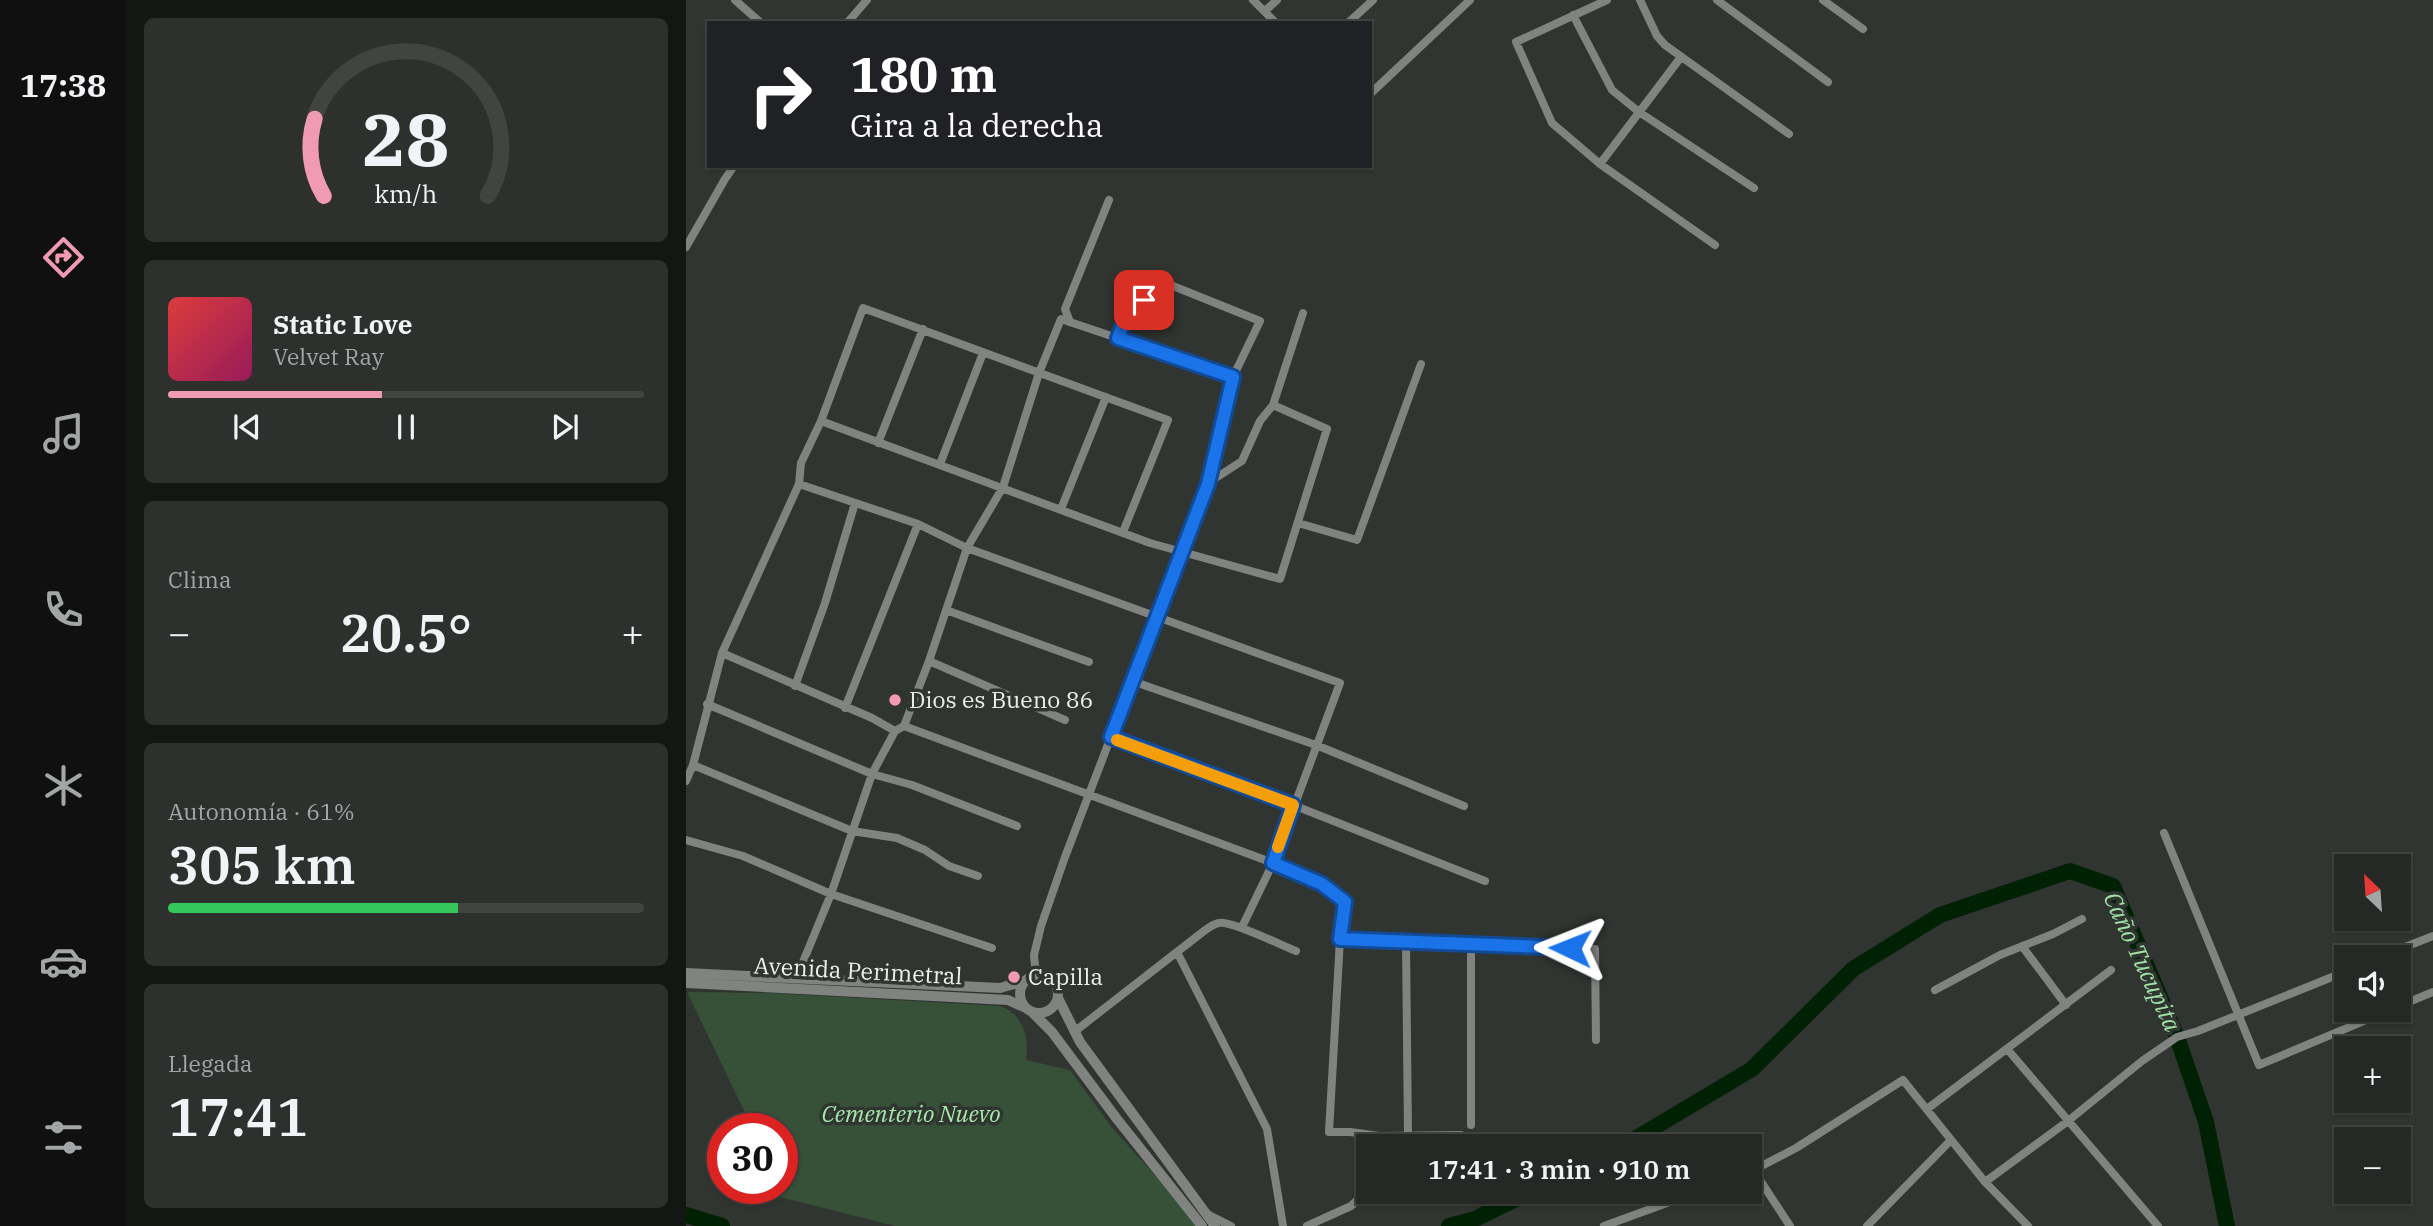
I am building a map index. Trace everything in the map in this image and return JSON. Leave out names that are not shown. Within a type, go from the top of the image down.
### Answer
[{"type":"street","points":[[735,0],[759,21]]},
{"type":"street","points":[[849,21],[867,0]]},
{"type":"street","points":[[1253,0],[1274,21]]},
{"type":"street","points":[[1265,11],[1277,0]]},
{"type":"street","points":[[1350,21],[1373,0]]},
{"type":"street","points":[[1372,92],[1469,0]]},
{"type":"street","points":[[1580,0],[1587,9]]},
{"type":"street","points":[[1607,0],[1516,42],[1552,123],[1600,164],[1715,245]]},
{"type":"street","points":[[1640,0],[1657,36],[1665,45],[1789,134]]},
{"type":"street","points":[[1717,0],[1828,82]]},
{"type":"street","points":[[1823,0],[1863,29]]},
{"type":"street","points":[[1573,15],[1612,90],[1639,112],[1754,188]]},
{"type":"street","points":[[1600,164],[1681,57]]},
{"type":"street","points":[[686,247],[733,168]]},
{"type":"street","points":[[1070,322],[1065,309],[1109,200]]},
{"type":"street","points":[[1118,338],[1129,308],[1168,284],[1261,321],[1233,377],[1208,484],[1088,795],[1035,943],[1035,966],[1043,976],[1054,982],[1058,998],[1074,1032],[1215,1226]]},
{"type":"street","points":[[686,781],[722,653],[799,484],[801,463],[821,421],[863,308],[1168,420],[1123,532]]},
{"type":"street","points":[[1208,484],[1242,461],[1260,421],[1273,405],[1303,313]]},
{"type":"street","points":[[796,978],[831,894],[872,774],[895,731],[904,726],[967,548],[1003,486],[1039,373],[1061,319],[1233,377]]},
{"type":"street","points":[[878,443],[923,329]]},
{"type":"street","points":[[940,464],[983,353]]},
{"type":"street","points":[[1298,523],[1357,540],[1421,364]]},
{"type":"street","points":[[1061,509],[1106,397]]},
{"type":"street","points":[[821,421],[1003,486],[1150,543],[1280,579],[1327,429],[1273,405]]},
{"type":"street","points":[[799,484],[918,524],[967,548],[1340,683],[1273,863],[1242,927]]},
{"type":"street","points":[[795,686],[825,603],[855,503]]},
{"type":"street","points":[[845,708],[918,524]]},
{"type":"street","points":[[946,610],[1089,662]]},
{"type":"street","points":[[722,653],[895,731]]},
{"type":"street","points":[[929,661],[1065,720]]},
{"type":"street","points":[[1132,681],[1317,745],[1464,806]]},
{"type":"street","points":[[708,704],[872,774],[912,785],[1017,826]]},
{"type":"street","points":[[904,726],[1273,863],[1322,884],[1345,902],[1340,939],[1329,1132],[1364,1134]]},
{"type":"street","points":[[1111,737],[1485,881]]},
{"type":"street","points":[[692,765],[852,831],[897,838],[925,850],[948,866],[978,876]]},
{"type":"street","points":[[2164,834],[2259,1065],[2361,1022]]},
{"type":"street","points":[[686,840],[743,856],[831,894],[992,948]]},
{"type":"street","points":[[1935,990],[2082,919]]},
{"type":"street","points":[[1074,1032],[1204,931],[1220,922],[1242,927],[1259,937],[1296,951]]},
{"type":"street","points":[[2411,945],[2433,936]]},
{"type":"street","points":[[1340,939],[1595,949],[1596,1040]]},
{"type":"street","points":[[1406,942],[1408,1134]]},
{"type":"street","points":[[1471,1125],[1472,945]]},
{"type":"street","points":[[2022,946],[2066,1005]]},
{"type":"street","points":[[1177,952],[1267,1129],[1283,1226]]},
{"type":"street","points":[[1927,1109],[2111,970]]},
{"type":"street","name":"Avenida Perimetral","points":[[686,973],[1000,988],[1024,981]]},
{"type":"street","points":[[1043,976],[1024,981],[1020,994],[1029,1010],[1052,1032],[1202,1226]]},
{"type":"street","points":[[1985,1182],[2177,1037],[2334,976]]},
{"type":"street","name":"Avenida Perimetral","points":[[686,983],[1008,1000],[1029,1010]]},
{"type":"street","points":[[2411,1001],[2433,992]]},
{"type":"street","points":[[1029,1010],[1046,1012],[1058,998]]},
{"type":"street","points":[[2008,1050],[2158,1226]]},
{"type":"street","points":[[1762,1167],[1903,1080],[1985,1182],[2026,1225]]},
{"type":"street","points":[[1867,1226],[1951,1140]]},
{"type":"street","points":[[1762,1186],[1790,1226]]},
{"type":"street","points":[[1307,1226],[1356,1201]]},
{"type":"street","points":[[1604,1226],[1664,1204]]},
{"type":"street","points":[[1206,1214],[1231,1226]]},
{"type":"green space","name":"Cementerio Nuevo","points":[[687,992],[769,993],[1000,1006],[1014,1015],[1023,1028],[1027,1043],[1026,1060],[1070,1070],[1113,1129],[1201,1226],[895,1226],[798,1202],[798,1113],[745,1113]]},
{"type":"waterway","name":"Caño Tucupita","points":[[1643,1134],[1752,1069],[1853,969],[1940,915],[2070,871],[2113,886],[2177,1037],[2206,1122],[2227,1226]]},
{"type":"waterway","name":"Caño Tucupita","points":[[1449,1226],[1475,1219],[1506,1204]]},
{"type":"waterway","name":"Caño Tucupita","points":[[686,1215],[722,1226]]},
{"type":"slow traffic","points":[[1117,740],[1293,805],[1278,847]]},
{"type":"place","name":"Dios es Bueno 86","points":[[895,700]]},
{"type":"place","name":"Capilla","points":[[1014,977]]},
{"type":"route","points":[[1144,300],[1129,308],[1118,338],[1233,377],[1208,484],[1111,737],[1293,805],[1273,863],[1322,884],[1345,902],[1340,939],[1570,948]]}]
